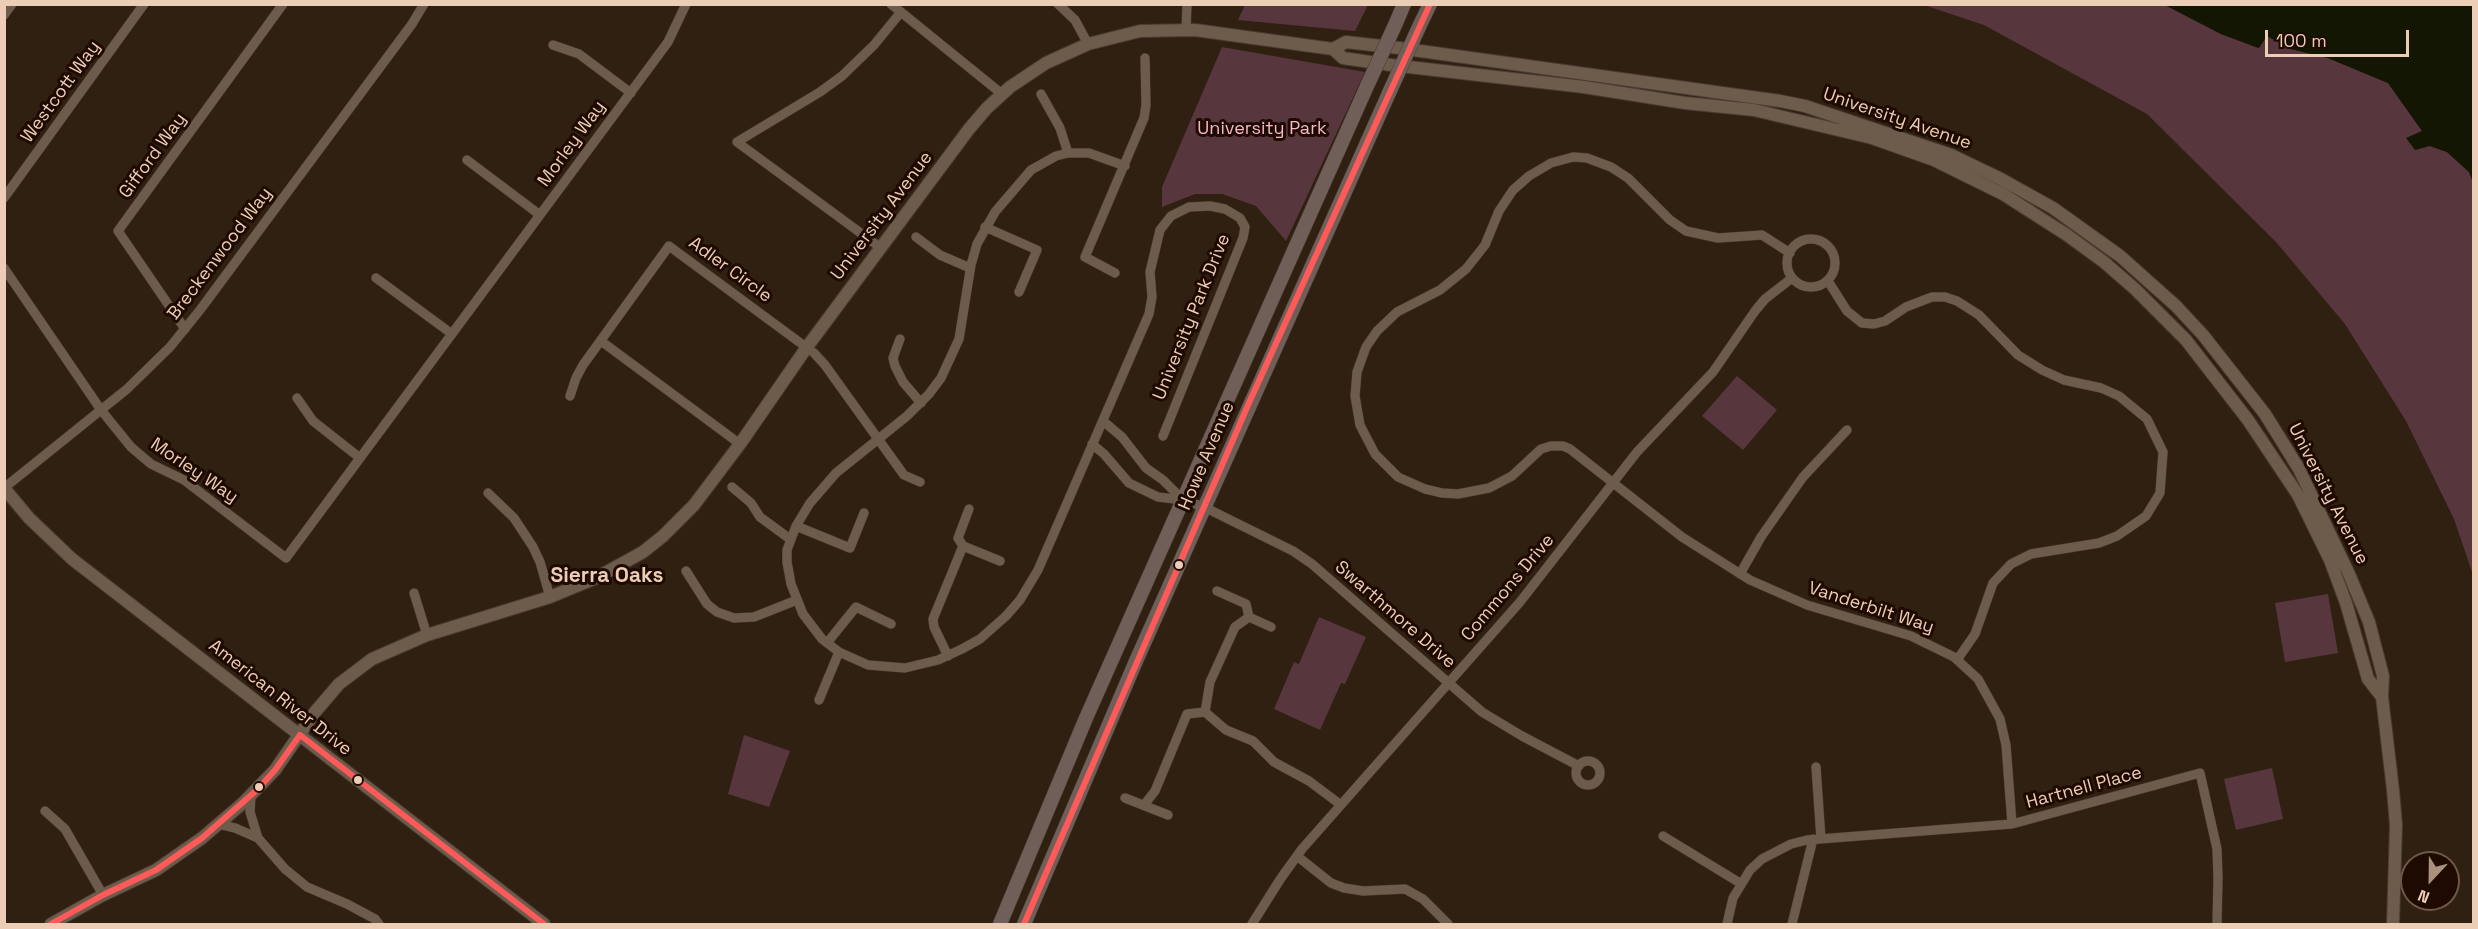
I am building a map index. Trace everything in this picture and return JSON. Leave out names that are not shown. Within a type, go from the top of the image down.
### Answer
[{"type":"main road","name":"Howe Avenue","points":[[1000,924],[1086,718],[1404,4]]},
{"type":"main road","name":"Howe Avenue","points":[[1024,924],[1136,661],[1430,4]]},
{"type":"street","points":[[4,15],[12,4]]},
{"type":"street","name":"Westcott Way","points":[[4,198],[144,4]]},
{"type":"street","name":"Gifford Way","points":[[185,329],[118,231],[283,4]]},
{"type":"street","name":"Breckenwood Way","points":[[4,488],[146,371],[185,329],[412,24],[424,4]]},
{"type":"street","name":"Morley Way","points":[[4,268],[101,410],[131,447],[145,460],[184,480],[286,558],[668,42],[686,4]]},
{"type":"street","points":[[891,4],[1002,94]]},
{"type":"street","points":[[1058,4],[1075,20],[1088,44]]},
{"type":"street","points":[[1186,29],[1187,6]]},
{"type":"street","points":[[880,248],[737,142],[820,92],[842,76],[874,45],[901,12]]},
{"type":"street","name":"University Avenue","points":[[51,924],[103,895],[156,870],[218,824],[251,796],[275,770],[315,712],[339,684],[372,659],[427,635],[550,597],[614,570],[663,536],[694,505],[740,444],[807,347],[969,129],[1002,94],[1046,63],[1088,44],[1140,31],[1186,29],[1333,49],[1343,58],[1363,61],[1754,110],[1859,134],[1910,151],[1934,160],[2003,194],[2094,255],[2143,296],[2186,340],[2248,420],[2298,495],[2330,560],[2346,603],[2368,680],[2382,697]]},
{"type":"street","name":"University Avenue","points":[[1333,49],[1346,42],[1399,48],[1793,103],[1875,128],[1951,155],[2053,208],[2120,256],[2176,306],[2203,335],[2265,414],[2299,469],[2365,613],[2383,676],[2382,697],[2396,825],[2393,924]]},
{"type":"street","name":"Morley Way","points":[[554,45],[579,54],[631,93]]},
{"type":"street","points":[[1115,273],[1085,257],[1144,118],[1145,58]]},
{"type":"street","points":[[1041,94],[1060,128],[1068,153]]},
{"type":"street","name":"University Park Drive","points":[[1125,166],[1096,154],[1068,153],[1042,162],[1031,170],[995,212],[977,244],[970,268],[959,339],[941,378],[921,403],[836,473],[821,489],[796,526],[790,539],[787,562],[788,576],[797,600],[811,626],[827,643],[839,652],[868,665],[886,668],[921,666],[948,656],[980,639],[1006,616],[1020,600],[1038,570],[1149,314],[1152,297],[1150,272],[1160,230],[1172,216],[1189,207],[1210,206],[1225,209],[1240,218],[1245,227],[1243,238],[1163,435]]},
{"type":"street","name":"Vanderbilt Way","points":[[1790,253],[1762,234],[1718,238],[1694,234],[1670,220],[1621,172],[1587,158],[1562,159],[1529,176],[1513,190],[1499,211],[1485,245],[1466,270],[1440,290],[1397,312],[1370,340],[1357,372],[1355,396],[1357,414],[1366,440],[1385,465],[1409,483],[1442,493],[1476,492],[1499,484],[1512,476],[1541,449],[1559,446],[1570,449],[1682,537],[1740,574],[1807,605],[1911,636],[1936,647],[1957,660],[1982,684],[2000,719],[2006,745],[2012,824]]},
{"type":"street","name":"Morley Way","points":[[467,160],[540,215]]},
{"type":"street","points":[[985,227],[1037,250],[1019,292]]},
{"type":"street","points":[[916,237],[940,255],[970,268]]},
{"type":"street","points":[[1809,240],[1825,244],[1835,258],[1833,274],[1828,281],[1819,286],[1809,287],[1800,284],[1792,278],[1787,266],[1790,253],[1794,246],[1809,240]]},
{"type":"street","name":"Adler Circle","points":[[570,396],[576,378],[669,246],[807,347]]},
{"type":"street","points":[[376,278],[452,334]]},
{"type":"street","name":"Commons Drive","points":[[1252,924],[1297,856],[1549,567],[1612,482],[1667,418],[1713,372],[1741,329],[1765,299],[1792,278]]},
{"type":"street","points":[[1828,281],[1847,311],[1862,323],[1874,324],[1885,321],[1906,307],[1932,297],[1946,297],[1957,301],[1979,315],[2018,355],[2042,370],[2064,380],[2101,388],[2119,396],[2147,419],[2163,452],[2160,493],[2146,516],[2117,536],[2099,543],[2031,554],[2011,564],[1993,583],[1975,634],[1957,660]]},
{"type":"street","points":[[900,339],[894,358],[895,366],[903,382],[921,403]]},
{"type":"street","points":[[601,341],[740,444]]},
{"type":"street","points":[[807,347],[825,365],[904,474],[920,482]]},
{"type":"street","points":[[297,398],[312,421],[360,458]]},
{"type":"street","points":[[1103,421],[1122,437],[1146,468],[1163,480],[1183,500]]},
{"type":"street","points":[[1740,574],[1761,537],[1803,477],[1847,430]]},
{"type":"street","points":[[1092,444],[1104,454],[1129,483],[1158,496],[1183,500]]},
{"type":"street","points":[[732,487],[752,503],[760,517],[790,539]]},
{"type":"street","name":"American River Drive","points":[[4,488],[29,518],[72,559],[544,924]]},
{"type":"street","points":[[488,493],[514,518],[529,539],[540,562],[550,597]]},
{"type":"street","name":"Swarthmore Drive","points":[[1183,500],[1204,507],[1280,543],[1312,564],[1482,712],[1579,766]]},
{"type":"street","points":[[969,509],[958,538],[963,546],[1000,561]]},
{"type":"street","points":[[796,526],[850,548],[864,513]]},
{"type":"street","points":[[948,656],[934,627],[933,619],[963,546]]},
{"type":"street","points":[[686,571],[707,604],[724,616],[753,617],[797,600]]},
{"type":"street","points":[[1217,591],[1246,604],[1249,617]]},
{"type":"street","points":[[414,593],[427,635]]},
{"type":"street","points":[[827,643],[856,607],[891,624]]},
{"type":"street","points":[[1249,617],[1271,627]]},
{"type":"street","points":[[1205,712],[1210,682],[1235,627],[1249,617]]},
{"type":"street","points":[[819,700],[839,652]]},
{"type":"street","points":[[1144,805],[1155,791],[1187,714],[1205,712],[1226,730],[1253,741],[1274,762],[1309,781],[1341,805]]},
{"type":"street","points":[[1792,924],[1817,839],[1816,767]]},
{"type":"street","name":"Hartnell Place","points":[[1727,924],[1733,898],[1740,883],[1756,864],[1776,850],[1791,844],[1817,839],[2012,824],[2200,773],[2217,849],[2217,924]]},
{"type":"street","points":[[251,796],[250,812],[258,838],[285,869],[307,887],[356,909],[375,919],[379,924]]},
{"type":"street","points":[[1125,798],[1168,815]]},
{"type":"street","points":[[45,811],[65,829],[103,895]]},
{"type":"street","points":[[218,824],[235,828],[258,838]]},
{"type":"street","points":[[1663,836],[1740,883]]},
{"type":"street","points":[[1297,856],[1331,883],[1344,888],[1362,891],[1405,889],[1423,899],[1448,924]]},
{"type":"green space","points":[[1245,4],[1368,5],[1355,31],[1238,20]]},
{"type":"green space","points":[[1924,5],[2165,5],[2221,34],[2258,48],[2267,36],[2291,49],[2328,58],[2388,83],[2423,132],[2430,146],[2447,152],[2469,172],[2473,182],[2473,575],[2454,519],[2406,421],[2345,324],[2276,242],[2147,114],[1984,25]]},
{"type":"green space","name":"University Park","points":[[1222,47],[1365,72],[1286,241],[1256,206],[1222,194],[1195,194],[1162,207],[1162,187]]},
{"type":"green space","points":[[1737,376],[1777,410],[1743,450],[1702,416]]},
{"type":"green space","points":[[2328,594],[2338,653],[2285,662],[2275,603]]},
{"type":"green space","points":[[1319,617],[1366,637],[1345,684],[1341,683],[1320,730],[1274,709],[1294,662],[1299,664]]},
{"type":"green space","points":[[744,735],[790,751],[769,807],[728,794]]},
{"type":"green space","points":[[2272,768],[2283,819],[2236,830],[2224,779]]},
{"type":"shaded area","points":[[2165,5],[2473,5],[2473,182],[2469,172],[2447,152],[2430,146],[2415,150],[2406,138],[2422,131],[2388,83],[2328,58],[2291,49],[2267,36],[2259,48],[2221,34]]},
{"type":"transit line","points":[[1024,924],[1248,405],[1430,4]]},
{"type":"transit line","points":[[51,924],[103,895],[156,870],[202,838],[258,789],[300,735],[544,924]]},
{"type":"district","name":"Sierra Oaks","points":[[607,576]]}]
